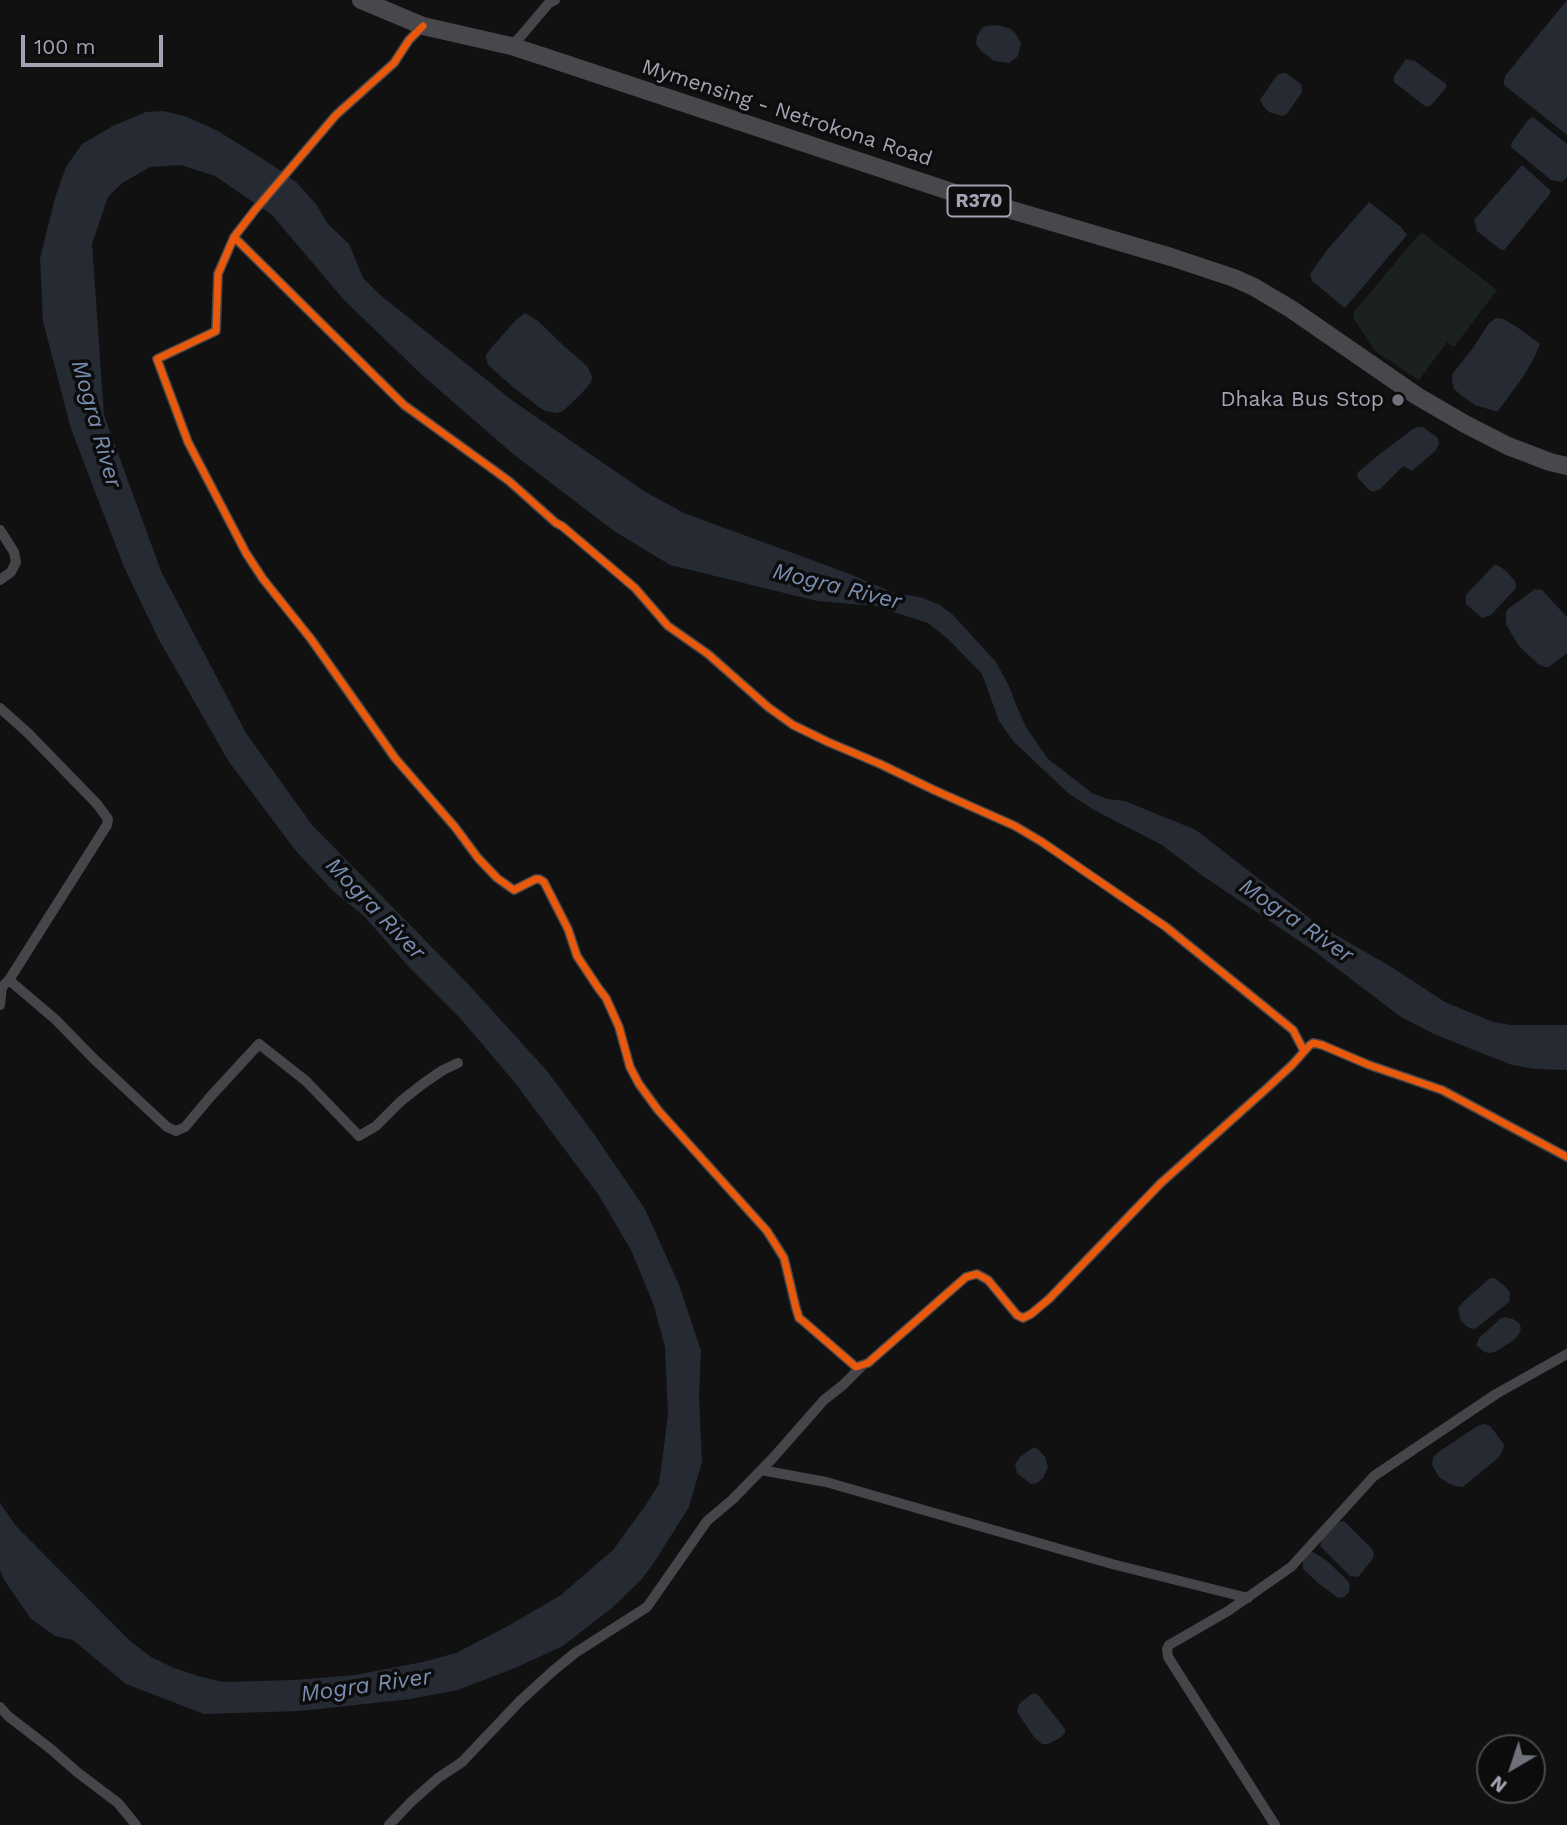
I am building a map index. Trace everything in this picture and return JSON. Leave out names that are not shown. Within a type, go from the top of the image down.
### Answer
[{"type":"main road","name":"Mymensing - Netrokona Road","points":[[361,0],[423,26],[511,46],[964,196],[1146,249],[1234,278],[1291,309],[1417,396],[1465,424],[1508,446],[1550,463],[1567,466]]},
{"type":"street","points":[[511,46],[549,3],[555,0]]},
{"type":"street","points":[[423,26],[409,40],[394,63],[336,115],[254,209],[234,237],[218,274],[216,331],[157,359],[188,442],[246,553],[263,579],[311,639],[395,758],[455,827],[478,858],[497,878],[514,890],[536,879],[544,882],[568,929],[577,956],[606,998],[619,1027],[630,1067],[639,1084],[658,1110],[767,1231],[784,1258],[799,1318],[851,1365],[861,1367]]},
{"type":"street","points":[[234,237],[404,405],[509,481],[635,588],[668,626],[708,654],[768,707],[793,725],[1015,826],[1042,842],[1166,927],[1293,1030],[1304,1051]]},
{"type":"street","points":[[0,530],[14,552],[16,562],[11,572],[0,580]]},
{"type":"street","points":[[0,708],[28,733],[97,804],[108,819],[107,825],[9,980],[2,986],[0,1004]]},
{"type":"street","points":[[9,980],[56,1020],[167,1127],[176,1131],[185,1127],[259,1044],[306,1081],[359,1136],[376,1126],[424,1083],[458,1063]]},
{"type":"street","points":[[389,1825],[438,1778],[462,1762],[520,1701],[554,1670],[575,1653],[647,1608],[707,1521],[733,1499],[824,1400],[966,1277],[976,1273],[988,1280],[1017,1315],[1023,1318],[1031,1314],[1161,1183],[1313,1044],[1443,1090],[1567,1157]]},
{"type":"street","points":[[1275,1825],[1167,1652],[1168,1645],[1228,1612],[1291,1567],[1374,1476],[1496,1394],[1567,1354]]},
{"type":"street","points":[[761,1470],[826,1482],[1112,1564],[1248,1598]]},
{"type":"street","points":[[0,1707],[118,1803],[136,1825]]},
{"type":"shaded area","points":[[1421,232],[1497,290],[1454,347],[1447,342],[1419,380],[1375,351],[1354,319],[1354,312]]},
{"type":"water","points":[[1567,0],[1567,135],[1504,85],[1504,82],[1505,76]]},
{"type":"water","points":[[998,25],[1011,29],[1021,43],[1018,56],[1009,63],[994,61],[976,44],[982,28]]},
{"type":"water","points":[[1406,59],[1415,61],[1446,84],[1446,88],[1431,105],[1426,107],[1394,82],[1394,76]]},
{"type":"water","points":[[1286,73],[1301,84],[1302,92],[1287,114],[1282,116],[1269,112],[1260,100],[1275,78]]},
{"type":"water","name":"Mogra River","points":[[164,111],[187,117],[218,131],[297,183],[316,204],[327,223],[349,244],[363,278],[379,294],[513,401],[644,491],[684,513],[899,595],[923,598],[940,605],[953,615],[996,662],[1026,727],[1048,759],[1092,793],[1107,799],[1125,801],[1196,830],[1317,924],[1445,1002],[1493,1022],[1511,1025],[1567,1025],[1567,1070],[1512,1065],[1436,1035],[1401,1017],[1314,951],[1162,845],[1094,810],[1068,793],[1014,742],[999,721],[982,674],[948,639],[928,623],[875,606],[817,601],[670,565],[614,531],[513,454],[421,374],[344,300],[272,215],[215,176],[181,165],[150,167],[122,183],[108,197],[92,244],[104,415],[161,571],[246,733],[312,825],[469,985],[547,1071],[645,1209],[679,1285],[701,1351],[699,1397],[702,1462],[689,1507],[642,1579],[613,1607],[563,1646],[458,1690],[411,1699],[300,1711],[204,1714],[126,1684],[73,1640],[55,1636],[31,1619],[4,1580],[0,1570],[0,1503],[16,1526],[129,1640],[151,1657],[198,1676],[223,1682],[355,1675],[456,1653],[561,1595],[613,1550],[659,1484],[668,1415],[665,1347],[654,1306],[631,1250],[598,1194],[515,1083],[461,1019],[408,966],[364,916],[333,891],[296,851],[229,762],[158,638],[124,567],[71,429],[43,321],[40,258],[66,167],[82,144],[113,126],[146,112]]},
{"type":"water","points":[[1533,117],[1567,144],[1567,177],[1562,182],[1551,180],[1512,148],[1512,142]]},
{"type":"water","points":[[1522,165],[1550,190],[1550,194],[1505,249],[1501,250],[1477,231],[1474,220]]},
{"type":"water","points":[[1369,202],[1401,227],[1407,235],[1345,308],[1312,281],[1310,274]]},
{"type":"water","points":[[525,313],[538,321],[587,366],[592,377],[581,394],[563,411],[545,411],[513,387],[487,362],[486,355],[491,348]]},
{"type":"water","points":[[1496,318],[1517,327],[1540,344],[1523,377],[1498,411],[1475,405],[1454,389],[1452,380],[1453,373],[1489,323]]},
{"type":"water","points":[[1418,427],[1423,427],[1438,438],[1439,445],[1435,451],[1412,471],[1403,466],[1380,489],[1373,492],[1369,490],[1357,473]]},
{"type":"water","points":[[1494,565],[1505,570],[1515,581],[1516,588],[1491,615],[1482,618],[1466,604],[1466,595]]},
{"type":"water","points":[[1535,589],[1542,590],[1567,617],[1567,653],[1549,667],[1538,664],[1518,645],[1506,624],[1508,609]]},
{"type":"water","points":[[1494,1278],[1510,1293],[1509,1302],[1475,1329],[1467,1327],[1460,1319],[1458,1308],[1489,1279]]},
{"type":"water","points":[[1505,1317],[1519,1323],[1519,1334],[1495,1352],[1483,1351],[1476,1345],[1479,1338]]},
{"type":"water","points":[[1484,1424],[1490,1426],[1503,1443],[1499,1457],[1463,1487],[1455,1486],[1438,1476],[1432,1465],[1437,1453]]},
{"type":"water","points":[[1034,1447],[1045,1457],[1048,1467],[1043,1478],[1031,1484],[1017,1473],[1015,1464]]},
{"type":"water","points":[[1344,1521],[1372,1549],[1374,1555],[1358,1577],[1350,1576],[1320,1546],[1322,1539],[1339,1522]]},
{"type":"water","points":[[1313,1552],[1347,1580],[1350,1585],[1349,1592],[1344,1597],[1338,1598],[1303,1569],[1303,1561]]},
{"type":"water","points":[[1032,1694],[1039,1696],[1065,1729],[1060,1738],[1048,1744],[1042,1744],[1034,1737],[1017,1712],[1022,1701]]},
{"type":"cycle path","points":[[423,26],[409,40],[394,63],[336,115],[234,237],[218,274],[216,331],[157,359],[188,442],[246,553],[263,579],[311,639],[395,758],[455,827],[478,858],[497,878],[514,890],[536,879],[544,882],[568,929],[577,956],[606,998],[619,1027],[630,1067],[639,1084],[658,1110],[767,1231],[784,1258],[799,1318],[856,1367],[868,1363],[966,1277],[977,1274],[988,1280],[1017,1315],[1023,1318],[1031,1314],[1049,1299],[1161,1183],[1313,1043],[1442,1090],[1567,1157]]},
{"type":"cycle path","points":[[234,237],[404,405],[509,481],[635,588],[668,626],[708,654],[768,707],[793,725],[1015,826],[1042,842],[1166,927],[1293,1030],[1304,1051]]},
{"type":"place","name":"Dhaka Bus Stop","points":[[1398,400]]}]
